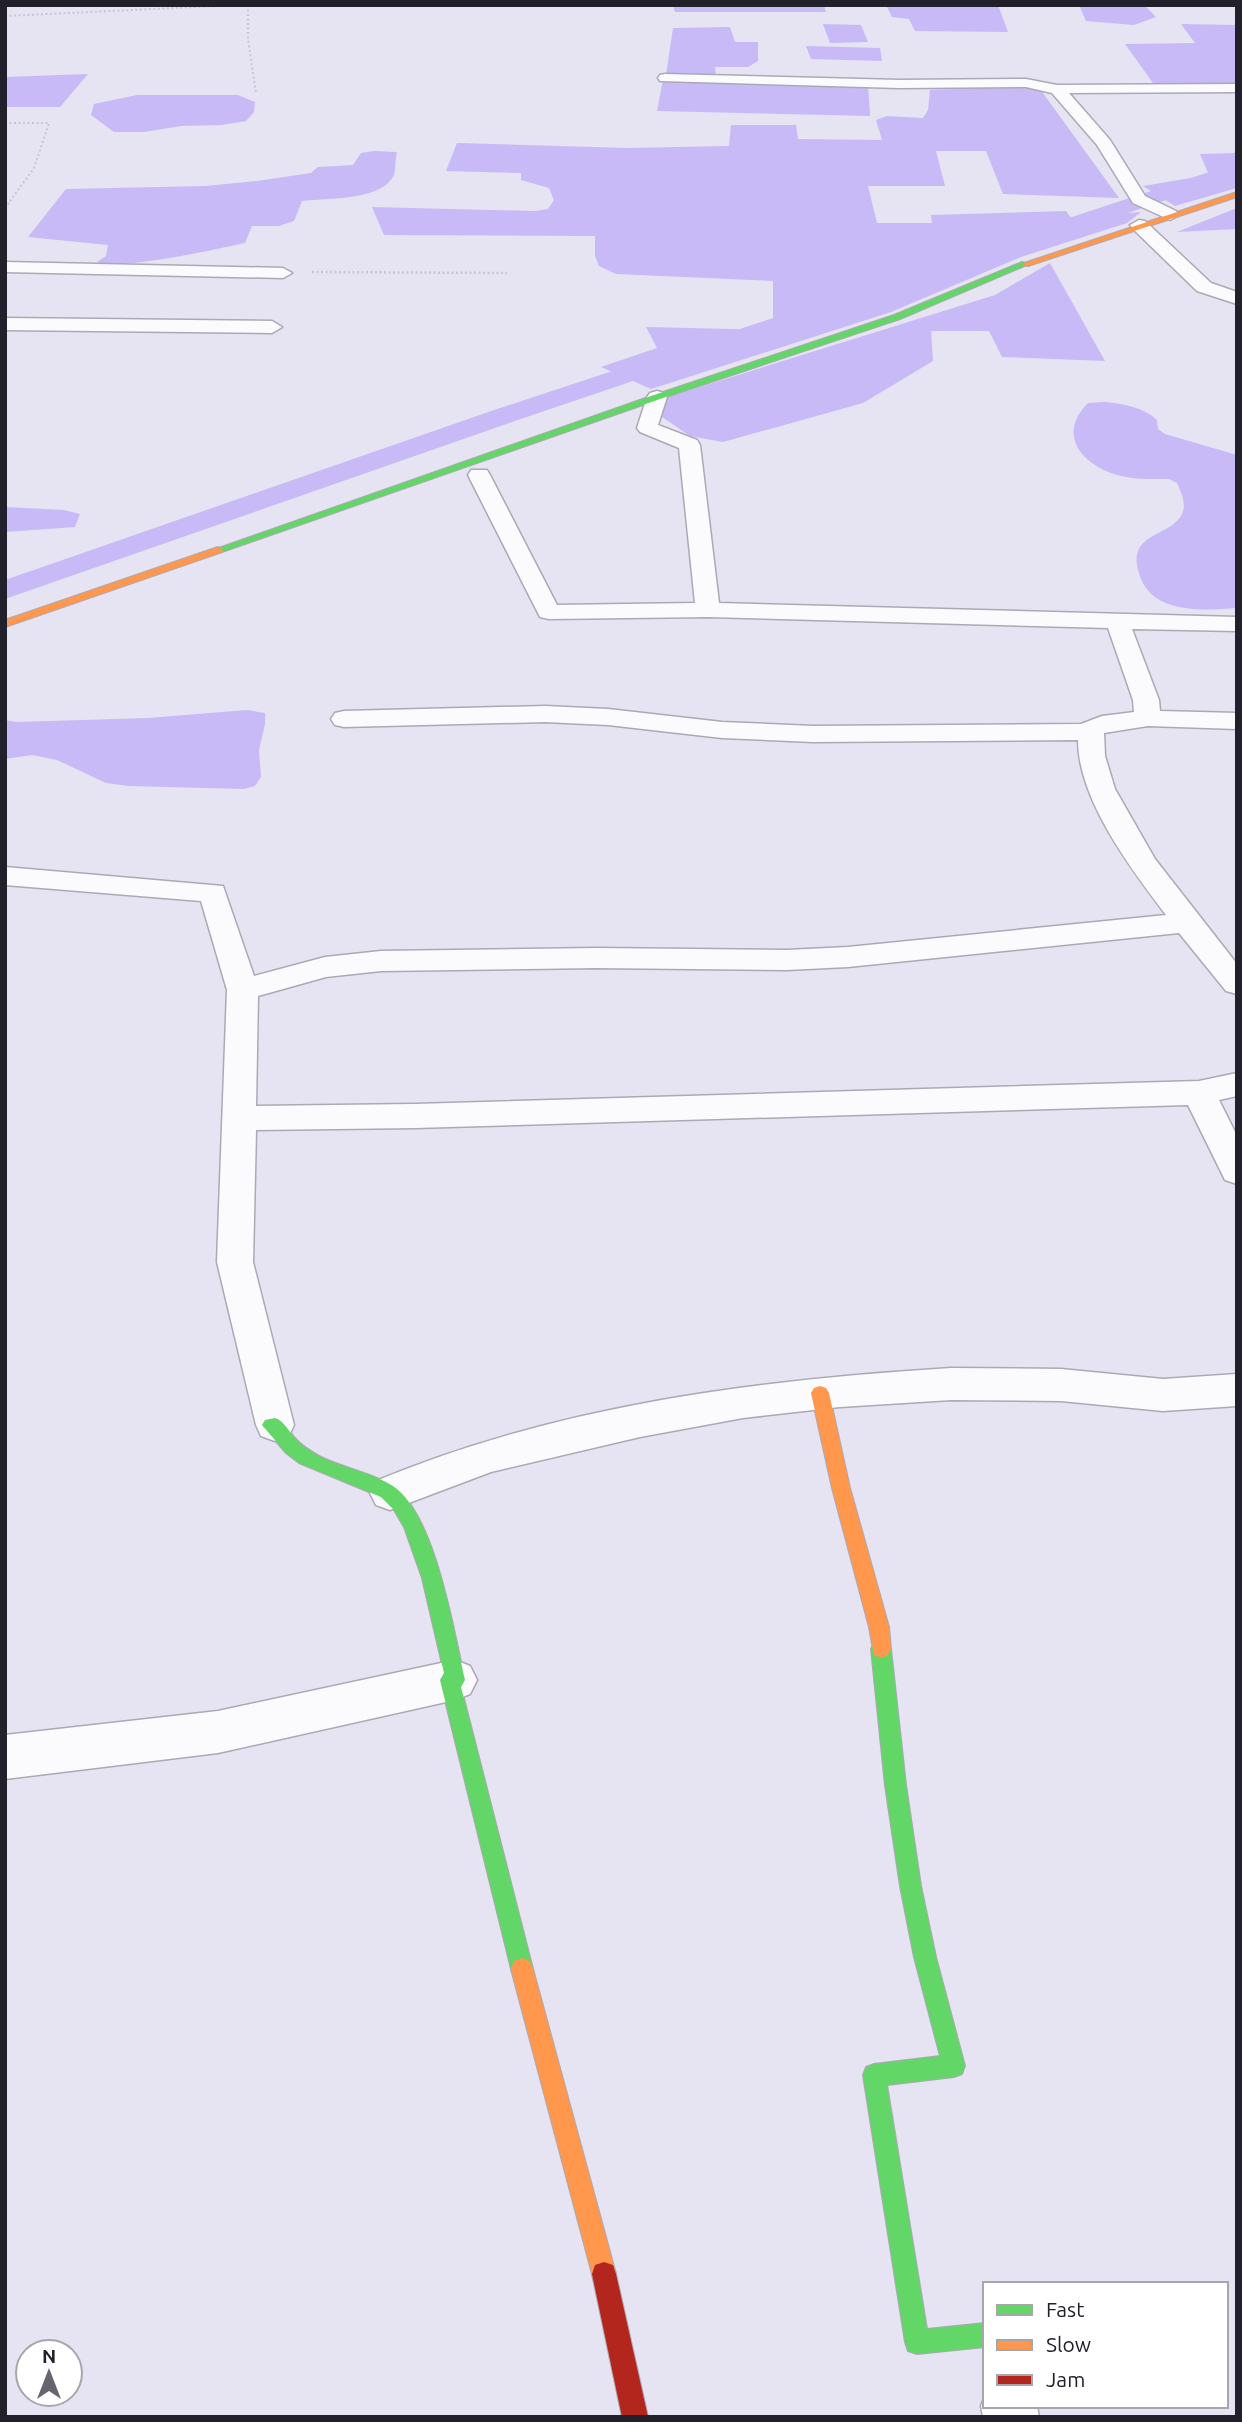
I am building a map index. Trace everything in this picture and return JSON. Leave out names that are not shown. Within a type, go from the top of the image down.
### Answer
[{"type":"street","points":[[665,78],[899,84],[1026,83],[1057,89],[1237,88]]},
{"type":"street","points":[[1057,89],[1104,143],[1139,199],[1170,215]]},
{"type":"street","points":[[5,624],[657,397],[897,317],[1024,264],[1237,194]]},
{"type":"street","points":[[1139,225],[1204,287],[1237,298]]},
{"type":"street","points":[[5,267],[283,272]]},
{"type":"street","points":[[5,324],[272,327]]},
{"type":"street","points":[[657,397],[648,428],[689,445],[708,610]]},
{"type":"street","points":[[479,475],[549,612],[708,610],[1237,624]]},
{"type":"street","points":[[1118,620],[1146,700],[1148,718]]},
{"type":"street","points":[[344,719],[545,714],[608,717],[722,730],[813,734],[1090,732]]},
{"type":"street","points":[[1237,721],[1148,718],[1102,724],[1091,729],[1087,742],[1105,796],[1141,860],[1186,923],[1237,984]]},
{"type":"street","points":[[5,876],[213,893],[243,990],[235,1262],[273,1425],[293,1449],[324,1466],[390,1493],[405,1512],[422,1544],[455,1680]]},
{"type":"street","points":[[243,990],[325,967],[381,961],[596,958],[787,960],[1186,923]]},
{"type":"street","points":[[240,1118],[415,1116],[1199,1093],[1237,1084]]},
{"type":"street","points":[[1199,1093],[1237,1171]]},
{"type":"street","points":[[390,1493],[447,1469],[491,1455],[585,1432],[743,1402],[820,1393],[951,1384],[1061,1385],[1163,1395],[1237,1390]]},
{"type":"street","points":[[820,1393],[841,1488],[879,1627],[890,1755],[900,1825],[918,1923],[954,2066],[874,2075],[917,2342],[983,2335]]},
{"type":"street","points":[[455,1680],[450,1680],[485,1826],[602,2263],[635,2417]]},
{"type":"street","points":[[5,1757],[218,1732],[455,1680]]},
{"type":"path","points":[[5,16],[238,5]]},
{"type":"path","points":[[248,5],[246,32],[253,61],[256,93]]},
{"type":"path","points":[[5,123],[49,123],[48,136],[40,159],[5,208]]},
{"type":"path","points":[[283,272],[508,273]]},
{"type":"shaded area","points":[[673,5],[824,5],[826,12],[675,12]]},
{"type":"shaded area","points":[[886,5],[998,5],[1008,32],[915,31],[909,19],[892,17]]},
{"type":"shaded area","points":[[1079,5],[1144,5],[1156,17],[1134,25],[1086,21]]},
{"type":"shaded area","points":[[823,24],[861,25],[868,42],[830,43]]},
{"type":"shaded area","points":[[1181,24],[1237,25],[1237,84],[1153,83],[1125,44],[1195,43]]},
{"type":"shaded area","points":[[730,27],[735,42],[758,42],[758,61],[748,67],[715,67],[716,77],[666,75],[673,28]]},
{"type":"shaded area","points":[[806,46],[880,48],[882,61],[811,59]]},
{"type":"shaded area","points":[[88,74],[60,107],[5,107],[5,77]]},
{"type":"shaded area","points":[[663,80],[868,84],[870,116],[657,111]]},
{"type":"shaded area","points":[[1005,87],[1040,89],[1119,198],[1003,194],[986,151],[936,151],[945,186],[868,186],[877,223],[932,223],[931,215],[1066,211],[1071,218],[1141,212],[1127,223],[1021,257],[891,312],[651,389],[601,367],[657,348],[646,327],[773,330],[773,281],[616,274],[599,266],[595,256],[595,236],[384,235],[372,207],[535,211],[548,209],[554,200],[549,188],[521,180],[521,173],[446,171],[457,143],[627,148],[729,146],[731,125],[796,125],[798,139],[882,140],[876,120],[887,116],[923,118],[928,110],[930,90]]},
{"type":"shaded area","points":[[137,95],[238,95],[255,102],[254,112],[246,121],[144,132],[114,132],[91,115],[94,104]]},
{"type":"shaded area","points":[[397,152],[394,174],[388,183],[367,194],[302,201],[294,221],[279,226],[252,226],[245,243],[169,258],[109,264],[97,262],[106,256],[108,245],[28,237],[66,189],[206,186],[257,181],[311,173],[318,167],[353,165],[361,153]]},
{"type":"shaded area","points":[[1237,153],[1237,188],[1175,206],[1143,186],[1209,175],[1200,154]]},
{"type":"shaded area","points":[[1237,208],[1237,229],[1177,232]]},
{"type":"shaded area","points":[[1050,263],[1105,361],[1002,357],[989,331],[931,331],[933,361],[863,403],[723,442],[690,436],[662,417],[661,399],[995,295]]},
{"type":"shaded area","points":[[1105,402],[1146,412],[1157,420],[1158,429],[1165,434],[1237,455],[1237,608],[1208,610],[1179,607],[1154,596],[1145,586],[1137,566],[1138,550],[1150,538],[1178,520],[1184,506],[1183,498],[1177,483],[1169,479],[1121,476],[1108,472],[1086,458],[1074,438],[1078,415],[1088,403]]},
{"type":"shaded area","points":[[5,507],[64,510],[80,514],[75,527],[5,532]]},
{"type":"shaded area","points":[[247,710],[265,713],[265,724],[259,750],[261,777],[255,786],[244,789],[129,786],[106,783],[57,760],[32,755],[5,759],[5,720],[17,722],[148,718]]},
{"type":"waterway","points":[[1043,234],[1237,169]]},
{"type":"waterway","points":[[5,590],[506,415],[831,306]]},
{"type":"traffic: fast","points":[[218,550],[657,397],[897,317],[1025,264]]},
{"type":"traffic: fast","points":[[271,1425],[275,1425],[289,1445],[305,1457],[387,1492],[400,1504],[412,1524],[439,1608],[455,1680],[450,1680],[522,1969]]},
{"type":"traffic: fast","points":[[881,1649],[896,1785],[911,1886],[925,1957],[954,2066],[874,2075],[917,2342],[983,2335]]},
{"type":"traffic: slow","points":[[1025,264],[1237,194]]},
{"type":"traffic: slow","points":[[5,624],[218,550]]},
{"type":"traffic: slow","points":[[820,1393],[841,1488],[879,1627],[881,1649]]},
{"type":"traffic: slow","points":[[522,1969],[604,2274]]},
{"type":"traffic: jam","points":[[604,2274],[635,2417]]}]
